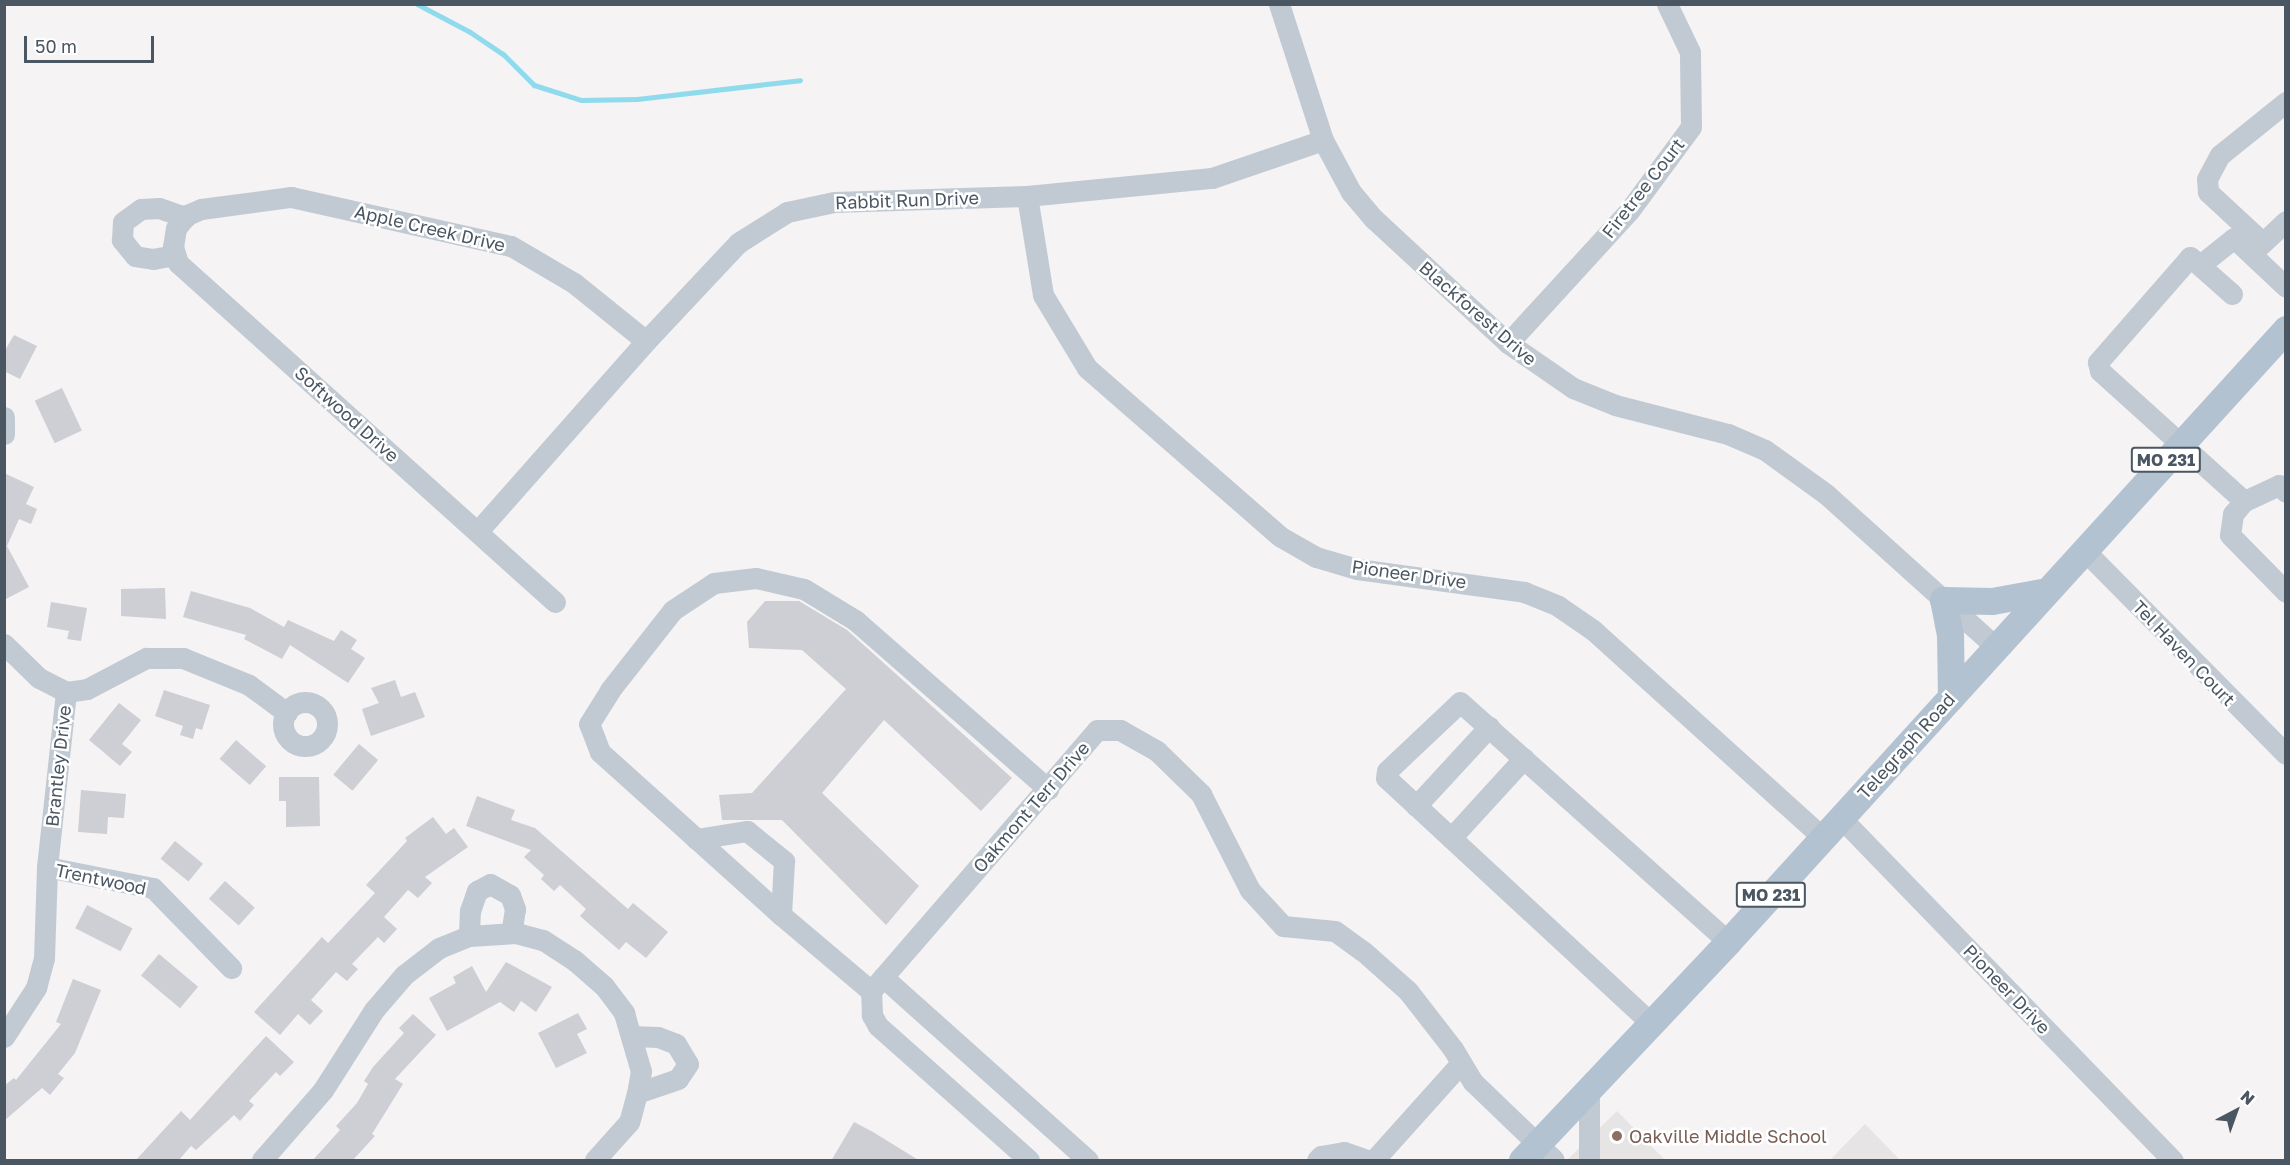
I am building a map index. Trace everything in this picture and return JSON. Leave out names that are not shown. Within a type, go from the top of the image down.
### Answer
[{"type":"main road","name":"Telegraph Road","points":[[1538,1155],[1589,1092],[2286,329]]},
{"type":"main road","points":[[1951,697],[1950,635],[1943,600],[1992,601],[2047,591]]},
{"type":"street","name":"Blackforest Drive","points":[[1279,4],[1323,140],[1352,192],[1374,219],[1508,343],[1584,392],[1615,405],[1728,434],[1765,450],[1826,494],[1996,647]]},
{"type":"street","name":"Firetree Court","points":[[1508,343],[1629,211],[1692,127],[1690,52],[1667,4]]},
{"type":"street","points":[[2286,102],[2220,155],[2207,179],[2208,192],[2257,248],[2286,287]]},
{"type":"street","name":"Rabbit Run Drive","points":[[478,531],[646,341],[738,243],[787,212],[834,202],[1028,196],[1212,178],[1323,140]]},
{"type":"street","name":"Pioneer Drive","points":[[1028,196],[1043,295],[1088,368],[1281,537],[1316,557],[1357,569],[1524,592],[1558,606],[1593,630],[1832,828],[2173,1161]]},
{"type":"street","name":"Apple Creek Drive","points":[[186,216],[201,209],[291,197],[511,246],[574,283],[646,341]]},
{"type":"street","points":[[159,208],[186,216],[176,228],[175,255],[153,259],[135,256],[122,240],[123,222],[141,209],[159,208]]},
{"type":"street","points":[[2257,248],[2286,220]]},
{"type":"street","points":[[2200,265],[2234,238],[2257,248]]},
{"type":"street","name":"Softwood Drive","points":[[175,255],[178,263],[555,602]]},
{"type":"street","points":[[2232,294],[2190,257],[2098,362],[2100,371],[2182,442],[2244,501]]},
{"type":"street","points":[[4,417],[4,434]]},
{"type":"street","points":[[2286,492],[2279,485],[2244,501],[2233,514],[2230,535],[2286,592]]},
{"type":"street","name":"Tel Haven Court","points":[[2084,550],[2286,754]]},
{"type":"street","points":[[1048,789],[855,620],[804,589],[756,578],[714,583],[673,610],[650,645],[610,690],[589,724],[600,752],[781,915],[877,984],[1088,1161]]},
{"type":"street","points":[[4,644],[39,678],[66,692]]},
{"type":"street","name":"Brantley Drive","points":[[4,1037],[36,988],[44,958],[47,867],[66,692],[87,689],[146,658],[183,658],[249,685],[287,713]]},
{"type":"street","points":[[1652,1024],[1386,778],[1387,771],[1456,702],[1463,703],[1728,942]]},
{"type":"street","points":[[1416,806],[1489,727]]},
{"type":"street","name":"Oakmont Terr Drive","points":[[877,984],[1097,730],[1120,730],[1157,751],[1202,794],[1250,890],[1283,926],[1335,931],[1363,951],[1407,991],[1453,1048],[1460,1064],[1538,1155]]},
{"type":"street","points":[[1450,838],[1524,758]]},
{"type":"street","points":[[696,839],[747,831],[784,861],[781,915]]},
{"type":"street","name":"Trentwood","points":[[47,867],[153,888],[231,968]]},
{"type":"street","points":[[469,936],[470,911],[477,891],[490,884],[510,895],[515,909],[511,933]]},
{"type":"street","points":[[262,1161],[323,1090],[374,1010],[404,975],[439,948],[469,936],[511,933],[543,940],[582,966],[604,986],[624,1013],[641,1071],[637,1093],[629,1122],[595,1161]]},
{"type":"street","points":[[877,984],[872,1015],[878,1026],[1029,1161]]},
{"type":"street","points":[[631,1036],[658,1037],[676,1044],[688,1064],[678,1078],[637,1093]]},
{"type":"street","points":[[1374,1161],[1460,1064]]},
{"type":"street","points":[[1589,1092],[1589,1161]]},
{"type":"street","points":[[1317,1161],[1321,1156],[1344,1152],[1367,1161]]},
{"type":"shaded area","name":"Oakville Middle School","points":[[1617,1111],[1665,1160],[1567,1160]]},
{"type":"shaded area","name":"Oakville Middle School","points":[[1865,1124],[1900,1160],[1830,1160]]},
{"type":"building","points":[[14,335],[37,346],[20,379],[4,371],[4,352]]},
{"type":"building","points":[[62,388],[82,431],[55,443],[35,401]]},
{"type":"building","points":[[4,473],[34,487],[26,504],[37,509],[31,524],[19,519],[7,546],[29,587],[4,600]]},
{"type":"building","points":[[165,588],[166,619],[121,616],[121,589]]},
{"type":"building","points":[[191,591],[250,608],[284,627],[288,620],[334,641],[341,630],[357,640],[351,649],[365,658],[348,683],[290,645],[282,659],[244,639],[246,635],[183,617]]},
{"type":"building","points":[[765,601],[799,601],[847,630],[1012,778],[981,811],[884,720],[822,793],[919,886],[886,925],[782,820],[722,820],[719,795],[752,793],[846,689],[802,650],[749,648],[747,622]]},
{"type":"building","points":[[51,602],[87,608],[81,641],[67,639],[69,631],[47,627]]},
{"type":"building","points":[[395,680],[401,697],[415,692],[425,717],[371,736],[362,709],[379,703],[371,688]]},
{"type":"building","points":[[164,690],[210,705],[202,730],[196,728],[193,739],[180,735],[183,726],[155,716]]},
{"type":"building","points":[[119,703],[141,720],[122,744],[132,752],[120,766],[89,740]]},
{"type":"building","points":[[236,740],[266,766],[250,785],[220,759]]},
{"type":"building","points":[[359,744],[378,760],[352,791],[333,775]]},
{"type":"building","points":[[279,777],[319,777],[320,826],[286,827],[286,801],[279,801]]},
{"type":"building","points":[[81,790],[126,794],[124,818],[108,817],[107,834],[78,832]]},
{"type":"building","points":[[477,796],[515,810],[511,820],[535,828],[628,909],[633,903],[668,932],[646,958],[626,942],[619,950],[580,916],[586,909],[560,885],[554,891],[541,879],[544,875],[524,857],[531,850],[466,826]]},
{"type":"building","points":[[433,817],[446,834],[454,828],[468,847],[425,877],[432,883],[418,898],[408,890],[384,917],[397,929],[384,943],[378,937],[352,964],[358,969],[347,981],[336,972],[311,1000],[323,1011],[310,1025],[298,1014],[280,1035],[254,1012],[322,937],[328,943],[375,893],[366,885],[407,841],[405,838]]},
{"type":"building","points":[[175,841],[203,864],[189,882],[161,859]]},
{"type":"building","points":[[225,881],[255,908],[239,926],[209,899]]},
{"type":"building","points":[[87,905],[132,928],[121,951],[75,928]]},
{"type":"building","points":[[159,954],[198,987],[180,1008],[141,975]]},
{"type":"building","points":[[506,962],[552,987],[536,1012],[521,1001],[514,1012],[500,1002],[447,1031],[429,998],[456,983],[453,977],[472,966],[486,992]]},
{"type":"building","points":[[73,979],[101,990],[75,1053],[58,1074],[64,1078],[50,1095],[42,1088],[4,1121],[4,1086],[14,1078],[16,1080],[61,1024],[56,1022]]},
{"type":"building","points":[[578,1013],[587,1029],[577,1034],[587,1053],[556,1068],[538,1033]]},
{"type":"building","points":[[413,1014],[436,1035],[395,1079],[403,1084],[372,1134],[375,1136],[352,1161],[312,1161],[340,1130],[336,1126],[357,1103],[368,1084],[364,1081],[373,1067],[404,1033],[399,1028]]},
{"type":"building","points":[[266,1036],[294,1062],[280,1076],[276,1072],[249,1101],[254,1105],[240,1121],[234,1115],[196,1150],[191,1146],[178,1161],[135,1161],[181,1111],[190,1120]]},
{"type":"building","points":[[854,1122],[873,1132],[920,1161],[831,1161]]},
{"type":"waterway","points":[[417,4],[470,32],[503,54],[534,85],[581,100],[637,99],[800,80]]},
{"type":"place","name":"Oakville Middle School","points":[[1617,1136]]}]
